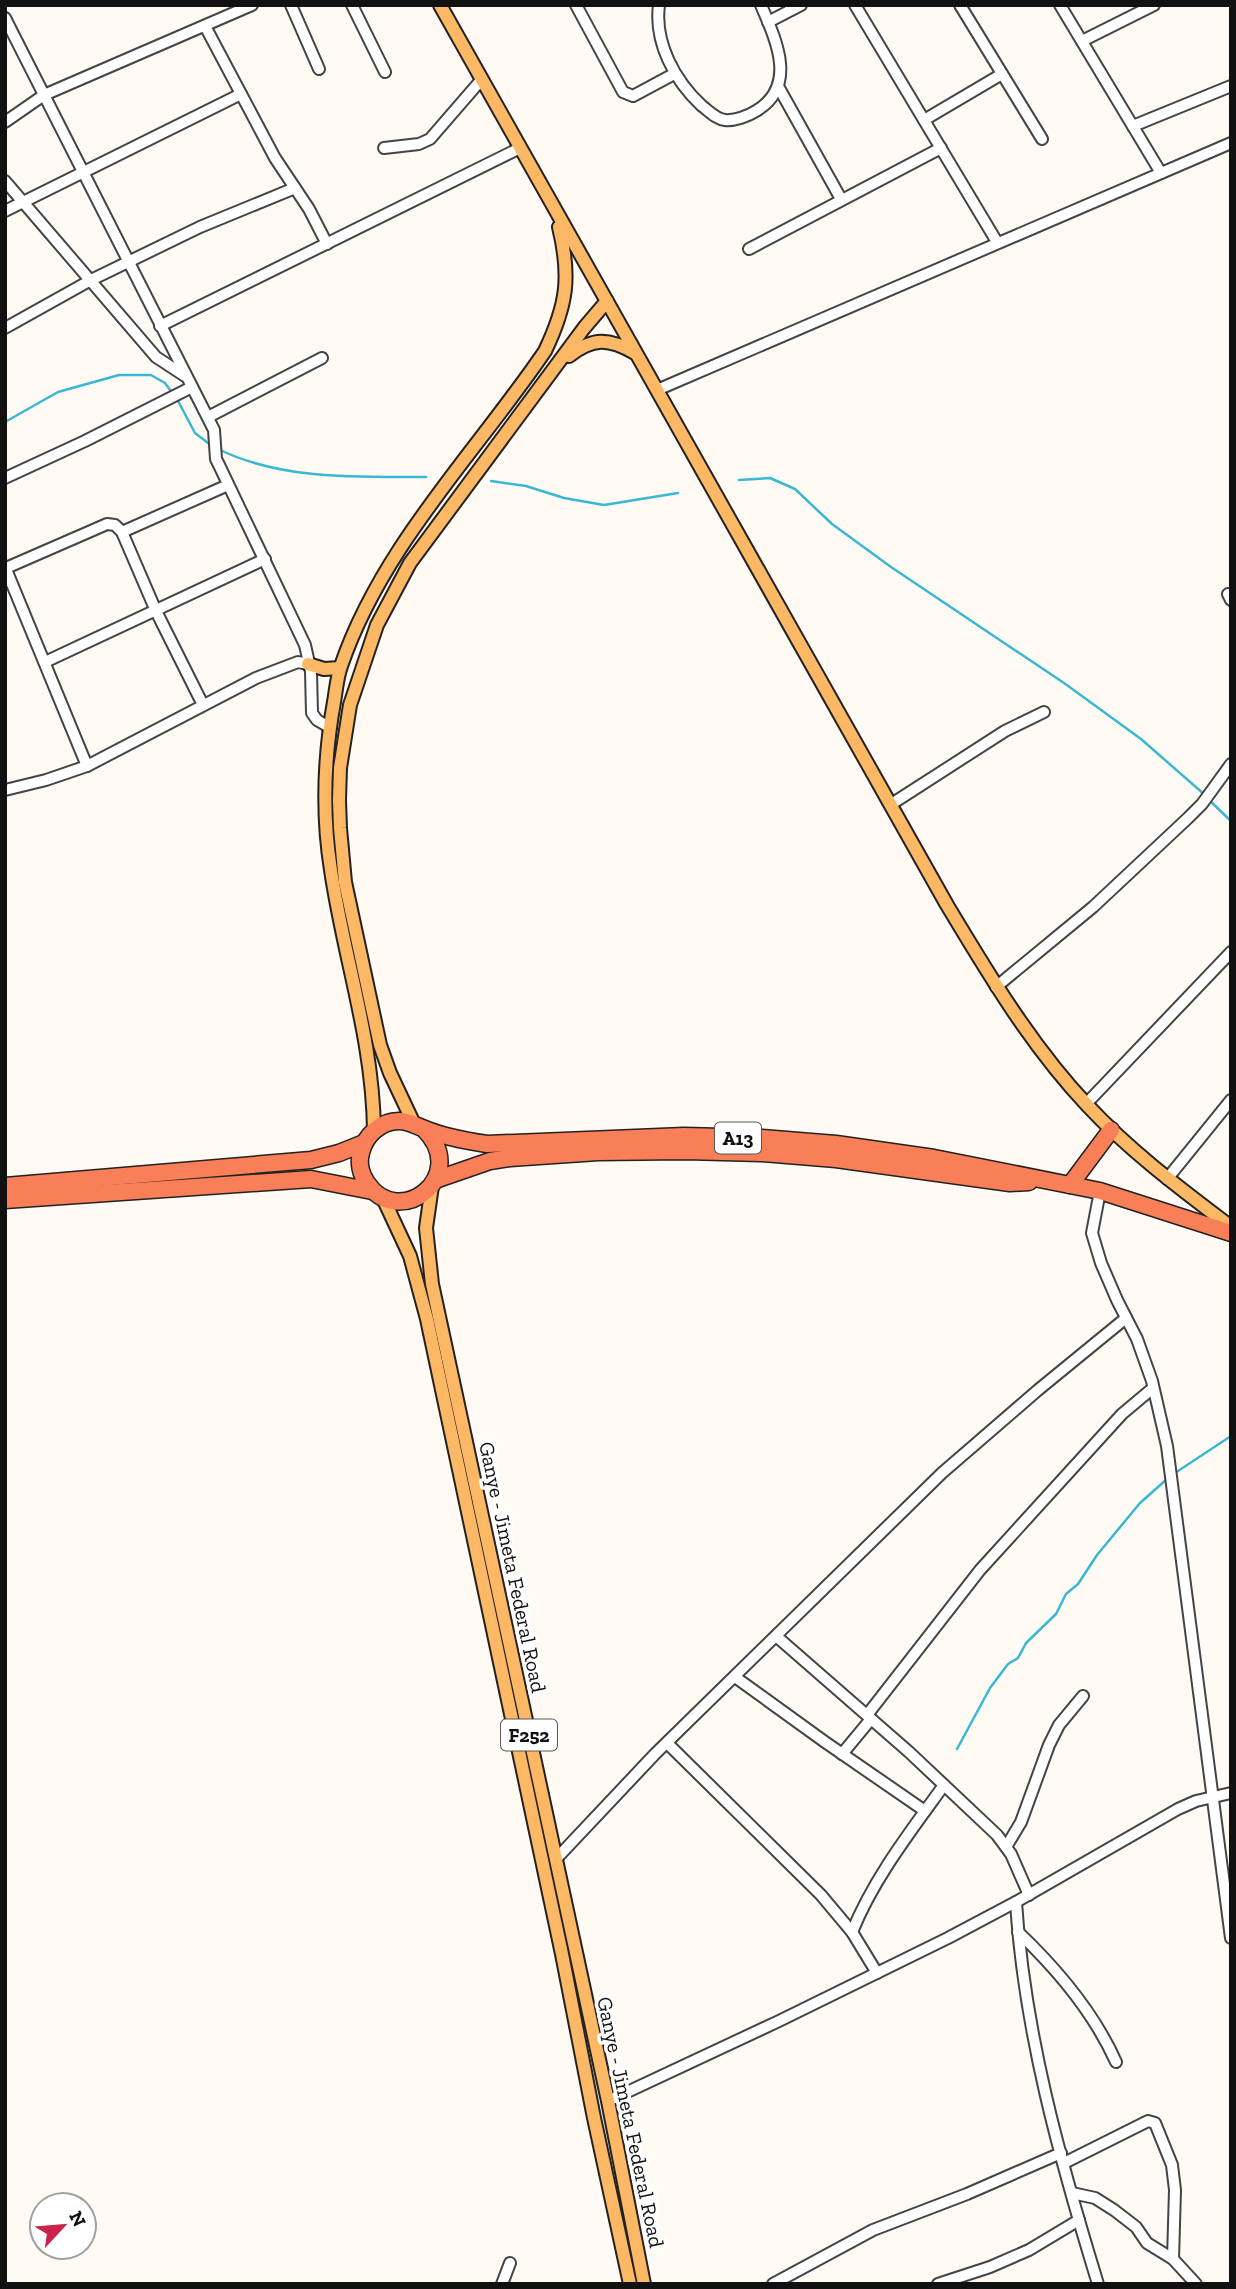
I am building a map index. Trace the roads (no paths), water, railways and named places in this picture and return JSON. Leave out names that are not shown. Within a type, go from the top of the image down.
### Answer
[{"type":"highway","name":"A13","points":[[5,1186],[311,1160],[339,1153],[369,1137],[386,1124],[400,1121],[487,1144],[684,1136],[823,1143],[934,1157],[1100,1191],[1231,1233]]},
{"type":"highway","points":[[419,1126],[437,1147],[440,1158],[433,1183]]},
{"type":"highway","points":[[1070,1185],[1111,1129]]},
{"type":"highway","points":[[369,1137],[360,1156],[360,1168],[365,1181],[378,1194]]},
{"type":"highway","name":"A13","points":[[5,1200],[311,1179],[378,1194],[396,1202],[410,1201],[422,1195],[433,1183],[480,1164],[510,1158],[598,1152],[761,1153],[836,1159],[1010,1183],[1052,1180]]},
{"type":"main road","points":[[440,5],[890,805],[996,987],[1086,1104],[1167,1179],[1231,1227]]},
{"type":"main road","points":[[369,1137],[373,1103],[368,1048],[339,917],[327,836],[325,786],[329,727],[340,668],[368,603],[394,558],[531,372],[554,333],[565,296],[566,278],[566,260],[556,213]]},
{"type":"main road","points":[[419,1126],[390,1073],[380,1045],[345,882],[339,800],[340,768],[350,705],[377,625],[410,563],[584,328],[607,301]]},
{"type":"main road","points":[[557,365],[593,342],[612,342],[638,354]]},
{"type":"main road","points":[[309,664],[324,669],[340,668]]},
{"type":"main road","name":"Ganye - Jimeta Federal Road","points":[[433,1183],[426,1228],[432,1284],[608,2101],[644,2284]]},
{"type":"main road","name":"Ganye - Jimeta Federal Road","points":[[378,1194],[410,1256],[427,1320],[630,2284]]},
{"type":"street","points":[[5,122],[44,95],[252,5]]},
{"type":"street","points":[[291,5],[319,69]]},
{"type":"street","points":[[352,5],[385,72]]},
{"type":"street","points":[[576,5],[623,92],[633,96],[674,74]]},
{"type":"street","points":[[659,5],[658,23],[674,74],[702,105],[725,120],[748,116],[759,110],[779,88],[782,70],[774,35],[761,5]]},
{"type":"street","points":[[768,22],[801,5]]},
{"type":"street","points":[[855,5],[998,242]]},
{"type":"street","points":[[960,5],[1042,139]]},
{"type":"street","points":[[1060,5],[1161,173]]},
{"type":"street","points":[[1082,41],[1154,5]]},
{"type":"street","points":[[5,18],[160,326],[183,389]]},
{"type":"street","points":[[205,26],[275,158],[309,209],[327,244]]},
{"type":"street","points":[[924,120],[1002,74]]},
{"type":"street","points":[[384,148],[419,144],[430,139],[482,79]]},
{"type":"street","points":[[1133,126],[1231,86]]},
{"type":"street","points":[[779,88],[841,199]]},
{"type":"street","points":[[5,211],[241,94]]},
{"type":"street","points":[[657,390],[1231,143]]},
{"type":"street","points":[[160,326],[520,148]]},
{"type":"street","points":[[749,249],[941,148]]},
{"type":"street","points":[[5,181],[208,417],[216,437],[216,453],[228,485],[305,645],[312,713],[317,720],[329,727]]},
{"type":"street","points":[[5,328],[91,280],[200,227],[295,188]]},
{"type":"street","points":[[208,417],[321,358]]},
{"type":"street","points":[[5,478],[183,389]]},
{"type":"street","points":[[122,532],[228,485]]},
{"type":"street","points":[[87,766],[6,568],[107,524],[115,525],[122,532],[156,611],[203,705]]},
{"type":"street","points":[[44,662],[265,559]]},
{"type":"street","points":[[5,790],[87,766],[266,674],[298,662],[309,664]]},
{"type":"street","points":[[890,805],[1005,731],[1044,712]]},
{"type":"street","points":[[996,987],[1093,907],[1202,804],[1231,764]]},
{"type":"street","points":[[1086,1104],[1231,952]]},
{"type":"street","points":[[1167,1179],[1231,1100]]},
{"type":"street","points":[[1100,1191],[1092,1233],[1101,1263],[1137,1339],[1153,1388],[1167,1446],[1231,1938]]},
{"type":"street","points":[[556,1859],[667,1743],[942,1473],[1126,1318]]},
{"type":"street","points":[[842,1754],[980,1570],[1122,1414],[1153,1388]]},
{"type":"street","points":[[776,1636],[997,1835],[1006,1847],[1029,1895]]},
{"type":"street","points":[[735,1677],[925,1811]]},
{"type":"street","points":[[1006,1847],[1021,1822],[1059,1725],[1083,1696]]},
{"type":"street","points":[[667,1743],[821,1895],[852,1932],[877,1973]]},
{"type":"street","points":[[852,1932],[863,1905],[884,1870],[944,1785]]},
{"type":"street","points":[[608,2101],[877,1973],[1016,1902],[1178,1809],[1231,1793]]},
{"type":"street","points":[[1016,1902],[1018,1932],[1038,2050],[1063,2158],[1098,2284]]},
{"type":"street","points":[[1018,1932],[1044,1956],[1103,2032],[1116,2062]]},
{"type":"street","points":[[773,2284],[873,2230],[1063,2158],[1148,2121],[1155,2123],[1172,2165],[1175,2190],[1173,2259]]},
{"type":"street","points":[[1072,2193],[1095,2198],[1114,2210],[1136,2227],[1147,2243],[1173,2259],[1196,2284]]},
{"type":"street","points":[[938,2284],[990,2267],[1029,2250],[1079,2220]]},
{"type":"street","points":[[502,2284],[510,2263]]},
{"type":"waterway","points":[[5,422],[58,392],[119,375],[151,375],[165,383],[173,394]]},
{"type":"waterway","points":[[177,399],[195,433],[212,446]]},
{"type":"waterway","points":[[218,449],[267,466],[320,475],[426,477]]},
{"type":"waterway","points":[[739,480],[770,478],[795,489],[832,524],[891,567],[1064,683],[1141,739],[1205,795]]},
{"type":"waterway","points":[[491,481],[526,486],[564,498],[604,505],[678,493]]},
{"type":"waterway","points":[[1209,800],[1231,821]]},
{"type":"waterway","points":[[1175,1473],[1231,1436]]},
{"type":"waterway","points":[[957,1749],[990,1688],[1008,1664],[1018,1658],[1026,1643],[1056,1614],[1066,1594],[1078,1584],[1097,1555],[1140,1503],[1167,1479]]}]
